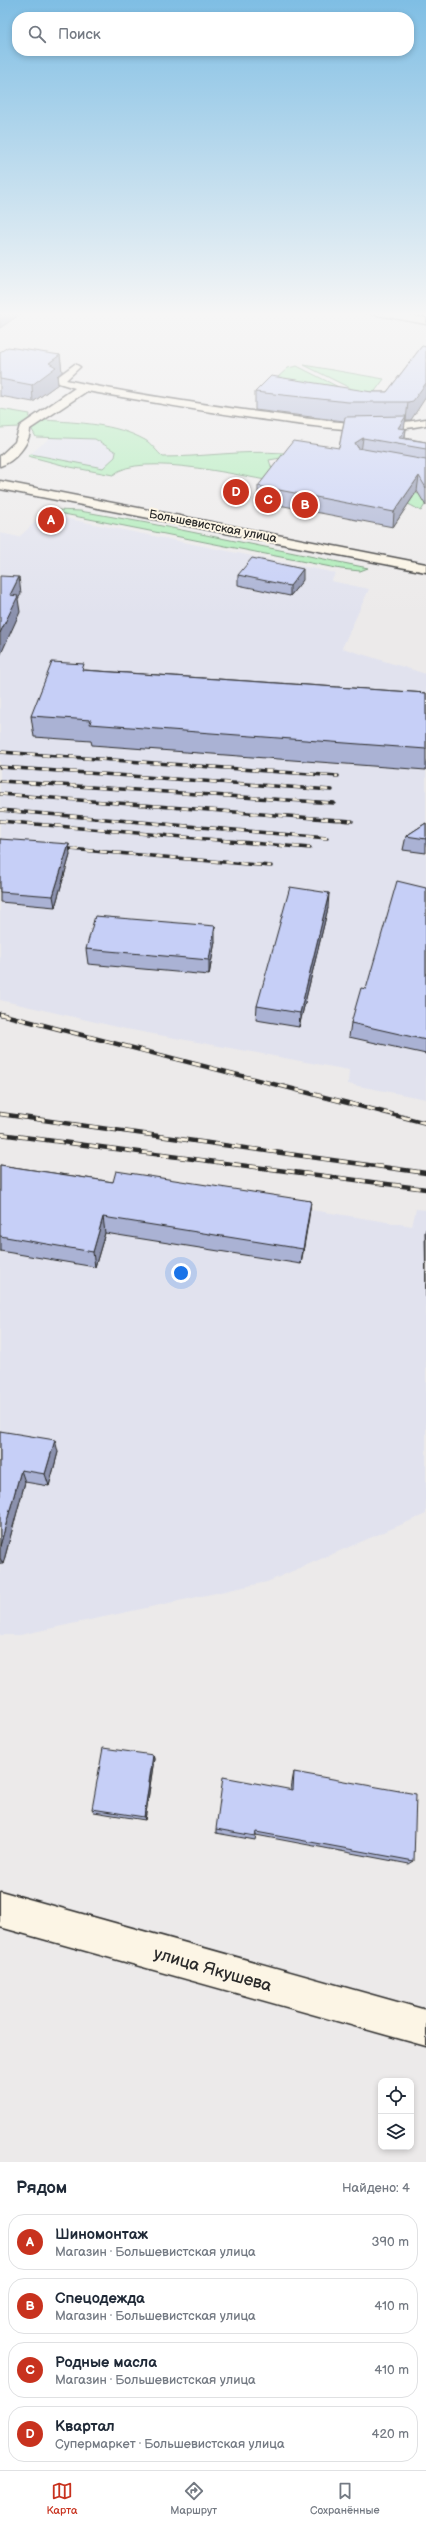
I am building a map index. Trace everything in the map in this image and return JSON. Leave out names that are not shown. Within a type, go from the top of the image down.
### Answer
[{"type":"main road","points":[[1,473],[25,437],[24,428],[43,414]]},
{"type":"main road","points":[[245,414],[329,425],[380,427],[411,425],[426,422]]},
{"type":"main road","name":"Большевистская улица","points":[[1,473],[426,568]]},
{"type":"main road","name":"улица Якушева","points":[[0,1909],[426,2028]]},
{"type":"shaded area","points":[[63,427],[150,441],[113,475],[70,467],[28,456]]},
{"type":"shaded area","points":[[44,514],[336,573],[331,581],[369,589],[342,648],[426,674],[426,1099],[348,1084],[349,1070],[126,1029],[0,1000],[0,533],[19,537]]},
{"type":"shaded area","points":[[0,1167],[262,1202],[412,1226],[416,1209],[426,1210],[426,1514],[267,1582],[20,1635],[0,1635]]},
{"type":"green space","points":[[0,414],[30,414],[29,420],[19,427],[0,428]]},
{"type":"green space","points":[[45,420],[83,423],[121,430],[147,441],[163,457],[253,452],[284,453],[281,458],[269,460],[272,469],[394,492],[423,494],[426,503],[421,511],[408,504],[393,499],[362,492],[282,483],[221,472],[169,465],[146,465],[126,468],[113,475],[70,467],[28,456],[31,454],[103,468],[115,457],[116,452],[95,439],[36,437],[31,428]]},
{"type":"green space","points":[[57,510],[80,511],[147,523],[368,568],[360,571],[341,569],[59,513]]},
{"type":"building","points":[[406,416],[398,428],[406,429],[399,438],[426,442],[426,449],[363,438],[355,443],[358,448],[426,460],[426,488],[419,476],[394,512],[258,486],[293,441],[339,448],[345,417]]},
{"type":"building","points":[[252,558],[303,569],[290,586],[238,575]]},
{"type":"building","points":[[0,576],[19,577],[10,595],[18,596],[0,633]]},
{"type":"building","points":[[52,662],[84,664],[82,670],[426,693],[426,749],[90,724],[91,720],[31,716]]},
{"type":"building","points":[[426,823],[426,839],[406,836]]},
{"type":"building","points":[[0,839],[69,844],[53,896],[0,892]]},
{"type":"building","points":[[397,881],[426,888],[426,1040],[351,1023],[361,988],[366,989]]},
{"type":"building","points":[[290,887],[329,893],[300,1013],[257,1006]]},
{"type":"building","points":[[95,916],[215,926],[209,960],[86,949]]},
{"type":"building","points":[[0,1165],[113,1182],[116,1171],[311,1201],[303,1249],[103,1217],[93,1252],[0,1236]]},
{"type":"building","points":[[0,1431],[55,1440],[45,1474],[21,1470],[0,1546]]},
{"type":"building","points":[[103,1748],[153,1755],[144,1817],[92,1809]]},
{"type":"building","points":[[294,1772],[416,1794],[414,1861],[256,1832],[255,1836],[216,1829],[223,1777],[293,1790]]},
{"type":"railway","points":[[0,752],[338,776]]},
{"type":"railway","points":[[0,767],[332,790]]},
{"type":"railway","points":[[0,781],[334,803]]},
{"type":"railway","points":[[0,794],[352,821]]},
{"type":"railway","points":[[0,810],[327,838]]},
{"type":"railway","points":[[0,821],[310,848]]},
{"type":"railway","points":[[58,848],[271,866]]},
{"type":"railway","points":[[0,1014],[426,1123]]},
{"type":"railway","points":[[0,1114],[426,1173]]},
{"type":"railway","points":[[0,1134],[426,1189]]},
{"type":"place","name":"Квартал","points":[[236,492]]},
{"type":"place","name":"Родные масла","points":[[268,500]]},
{"type":"place","name":"Спецодежда","points":[[305,505]]},
{"type":"place","name":"Шиномонтаж","points":[[51,520]]}]
